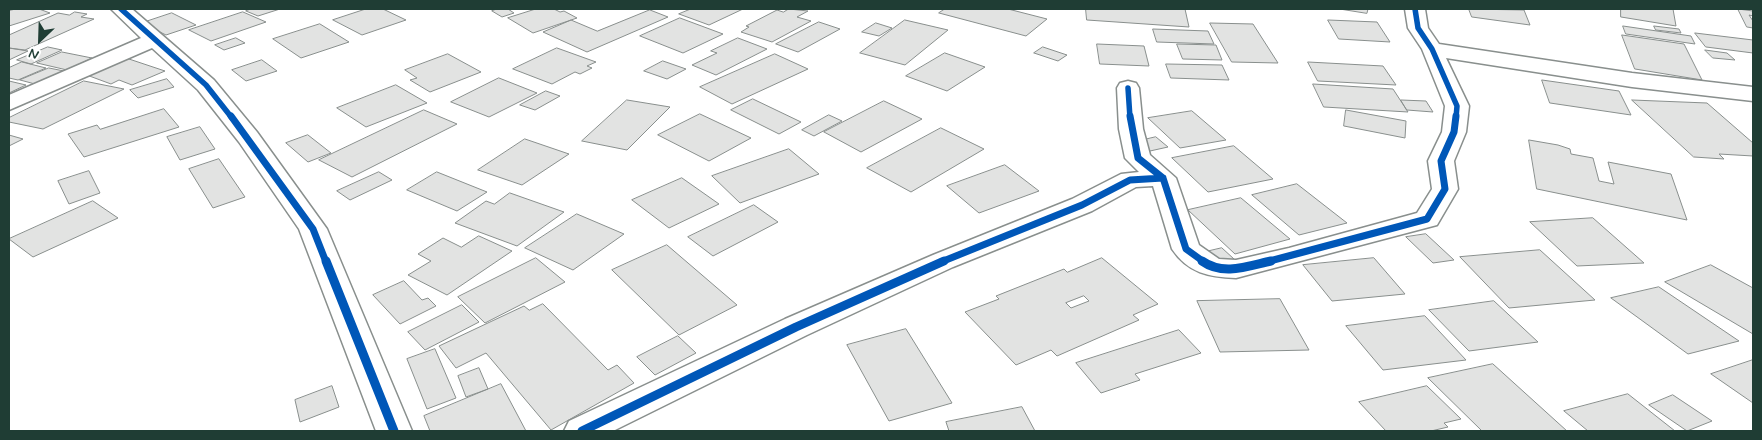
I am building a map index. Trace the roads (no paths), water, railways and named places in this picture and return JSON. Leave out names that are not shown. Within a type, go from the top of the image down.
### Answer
[{"type":"street","points":[[1128,88],[1131,129],[1138,158],[1163,178],[1186,249],[1212,268],[1236,269],[1292,256],[1427,219],[1445,190],[1441,161],[1454,132],[1457,106],[1432,49],[1418,28],[1415,9]]},
{"type":"street","points":[[131,11],[156,39],[206,85],[248,137],[313,230],[394,431]]},
{"type":"street","points":[[9,103],[156,39]]},
{"type":"street","points":[[1432,49],[1632,80],[1753,94]]},
{"type":"street","points":[[582,431],[796,327],[943,261],[1082,205],[1130,180],[1163,178]]}]
